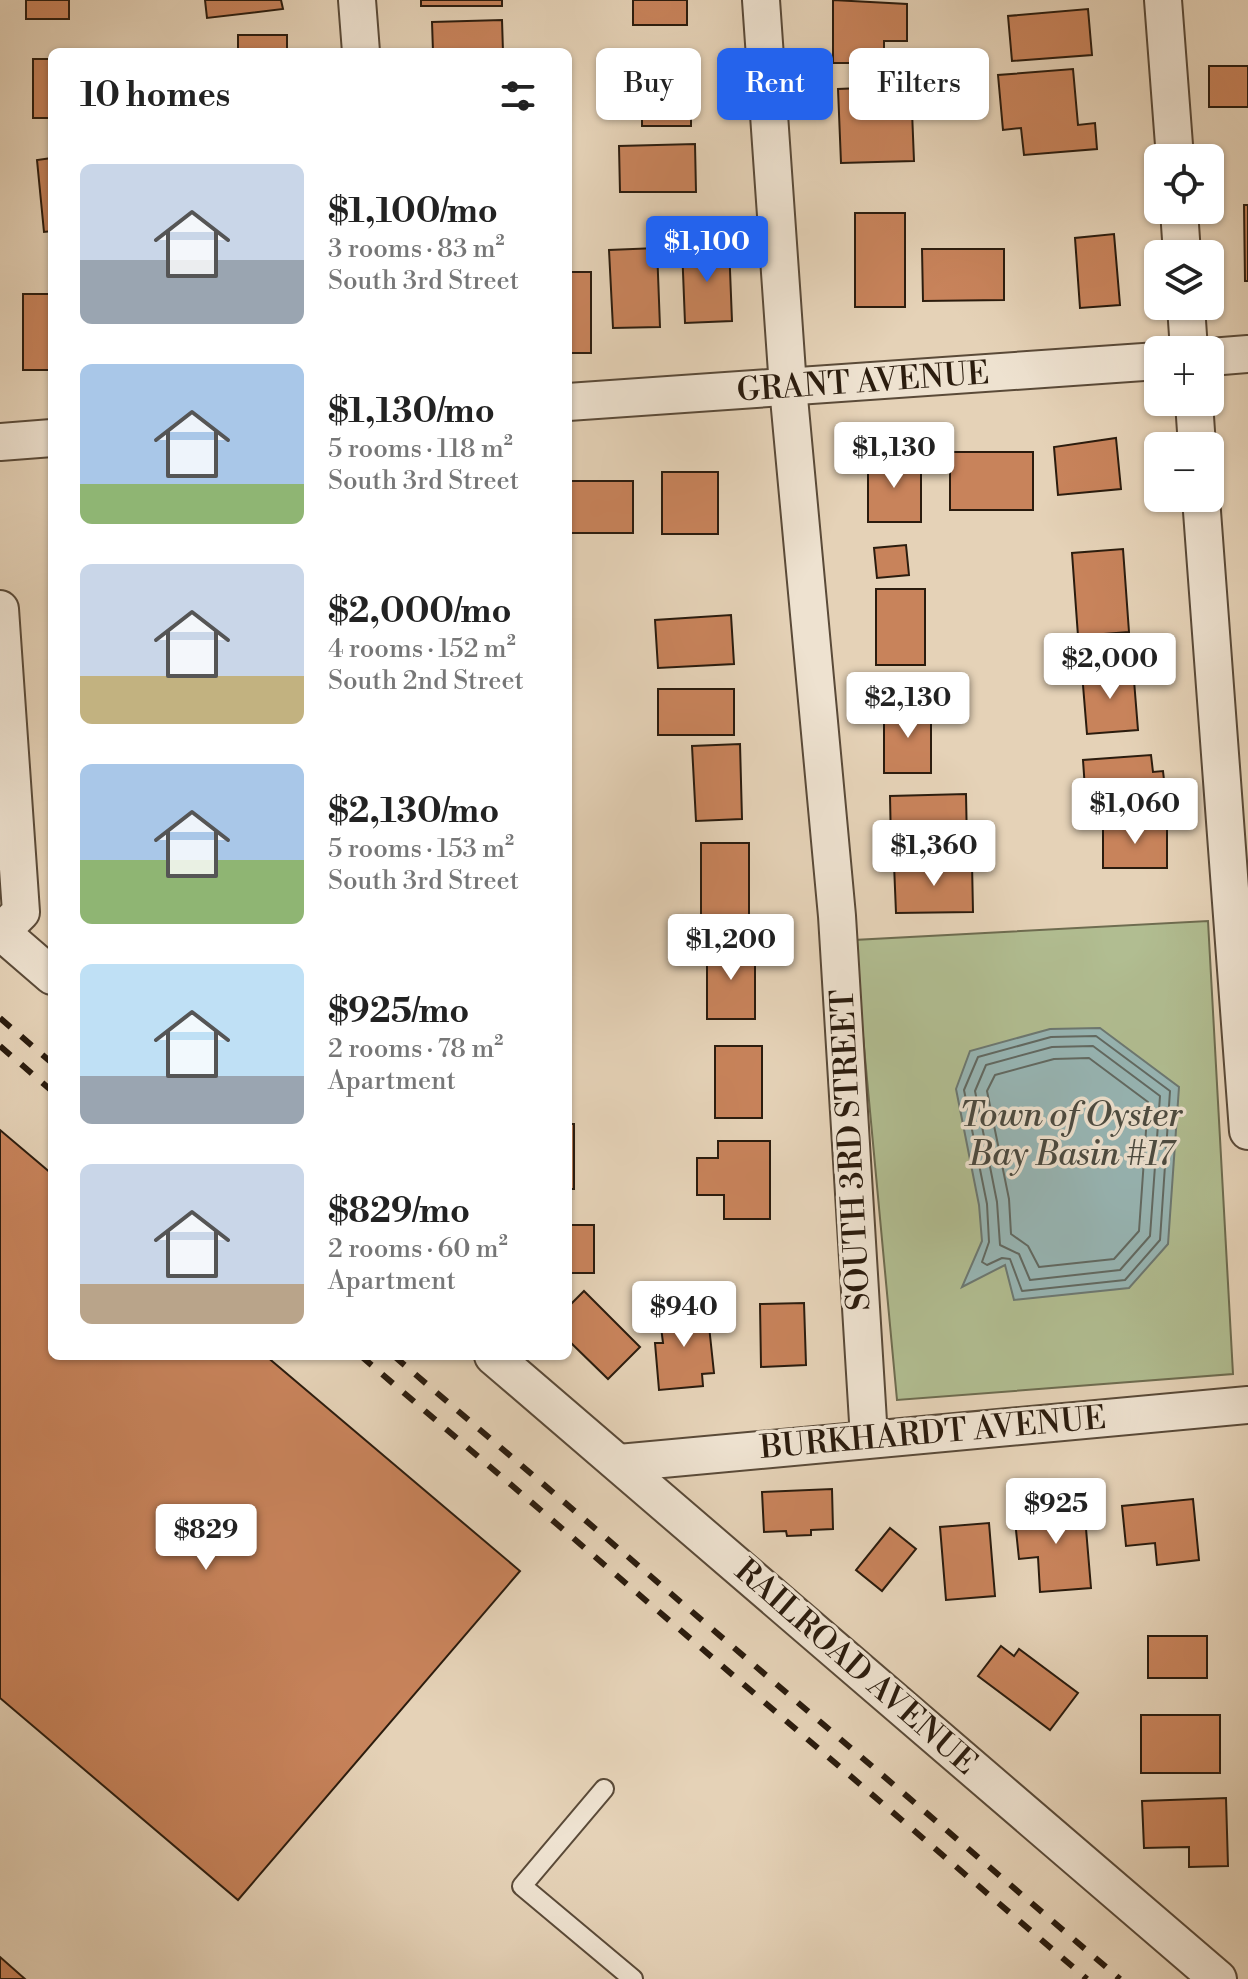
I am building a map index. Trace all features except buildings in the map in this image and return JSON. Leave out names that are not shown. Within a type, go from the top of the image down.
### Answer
[{"type":"street","points":[[357,0],[361,48]]},
{"type":"street","name":"SOUTH 3RD STREET","points":[[761,0],[788,387],[837,916],[869,1438]]},
{"type":"street","points":[[1163,0],[1174,144]]},
{"type":"street","points":[[1224,356],[1248,354]]},
{"type":"street","name":"GRANT AVENUE","points":[[572,402],[1144,362]]},
{"type":"street","points":[[0,442],[48,438]]},
{"type":"street","points":[[1202,512],[1248,1131]]},
{"type":"street","points":[[0,609],[21,912],[1,931],[48,972]]},
{"type":"street","name":"RAILROAD AVENUE","points":[[498,1360],[1218,1979]]},
{"type":"street","name":"BURKHARDT AVENUE","points":[[619,1463],[1248,1405]]},
{"type":"lane","points":[[604,1789],[522,1886],[633,1979]]},
{"type":"green space","points":[[1208,921],[1233,1374],[897,1400],[854,940]]},
{"type":"water","name":"Town of Oyster Bay Basin #17","points":[[1100,1028],[1179,1087],[1168,1244],[1129,1288],[1014,1300],[1005,1265],[962,1287],[982,1241],[979,1205],[956,1089],[970,1051],[1050,1029]]},
{"type":"railway","points":[[0,1018],[48,1060]]},
{"type":"railway","points":[[0,1046],[48,1088]]},
{"type":"railway","points":[[366,1360],[1087,1979]]},
{"type":"railway","points":[[399,1360],[1120,1979]]}]
